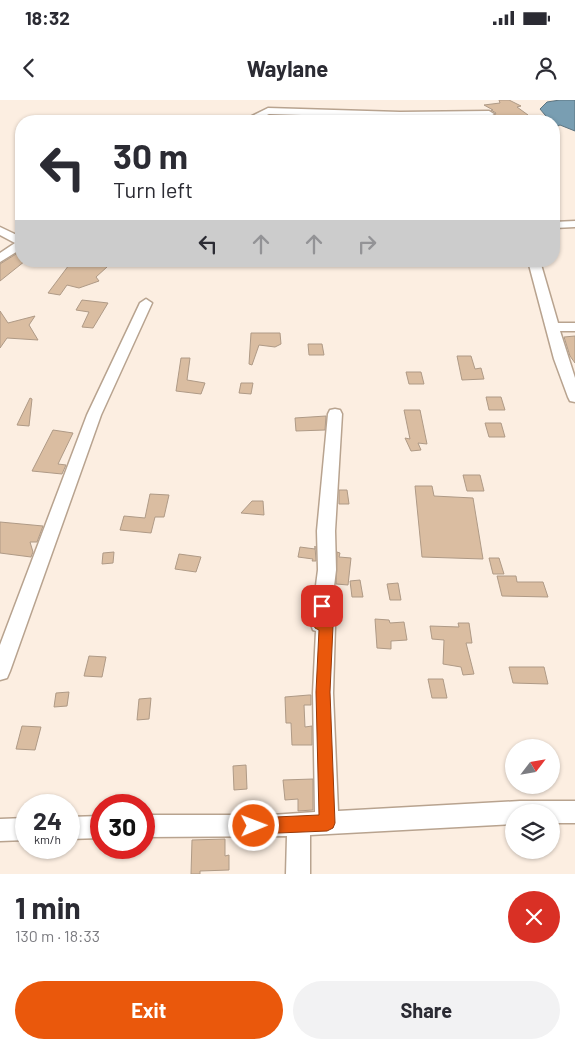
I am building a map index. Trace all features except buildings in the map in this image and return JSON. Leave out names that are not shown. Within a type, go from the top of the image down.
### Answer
[{"type":"street","points":[[260,115],[268,111],[379,110],[400,115],[489,114]]},
{"type":"street","points":[[560,225],[574,226]]},
{"type":"street","points":[[0,230],[15,239]]},
{"type":"street","points":[[0,258],[15,247]]},
{"type":"street","points":[[536,267],[561,359],[575,397]]},
{"type":"street","points":[[0,671],[94,415],[146,303]]},
{"type":"street","points":[[552,328],[575,327]]},
{"type":"street","points":[[327,823],[323,692],[326,626],[320,624],[327,570],[327,514],[335,414]]},
{"type":"street","points":[[560,812],[575,812]]},
{"type":"street","points":[[155,826],[299,824],[505,813]]},
{"type":"street","points":[[298,874],[299,824]]},
{"type":"street","points":[[0,830],[15,829]]},
{"type":"water","points":[[575,100],[575,131],[560,125],[560,115],[545,115],[540,109],[547,102]]},
{"type":"route","points":[[254,826],[327,823],[323,692],[326,626],[320,624],[322,606]]}]
